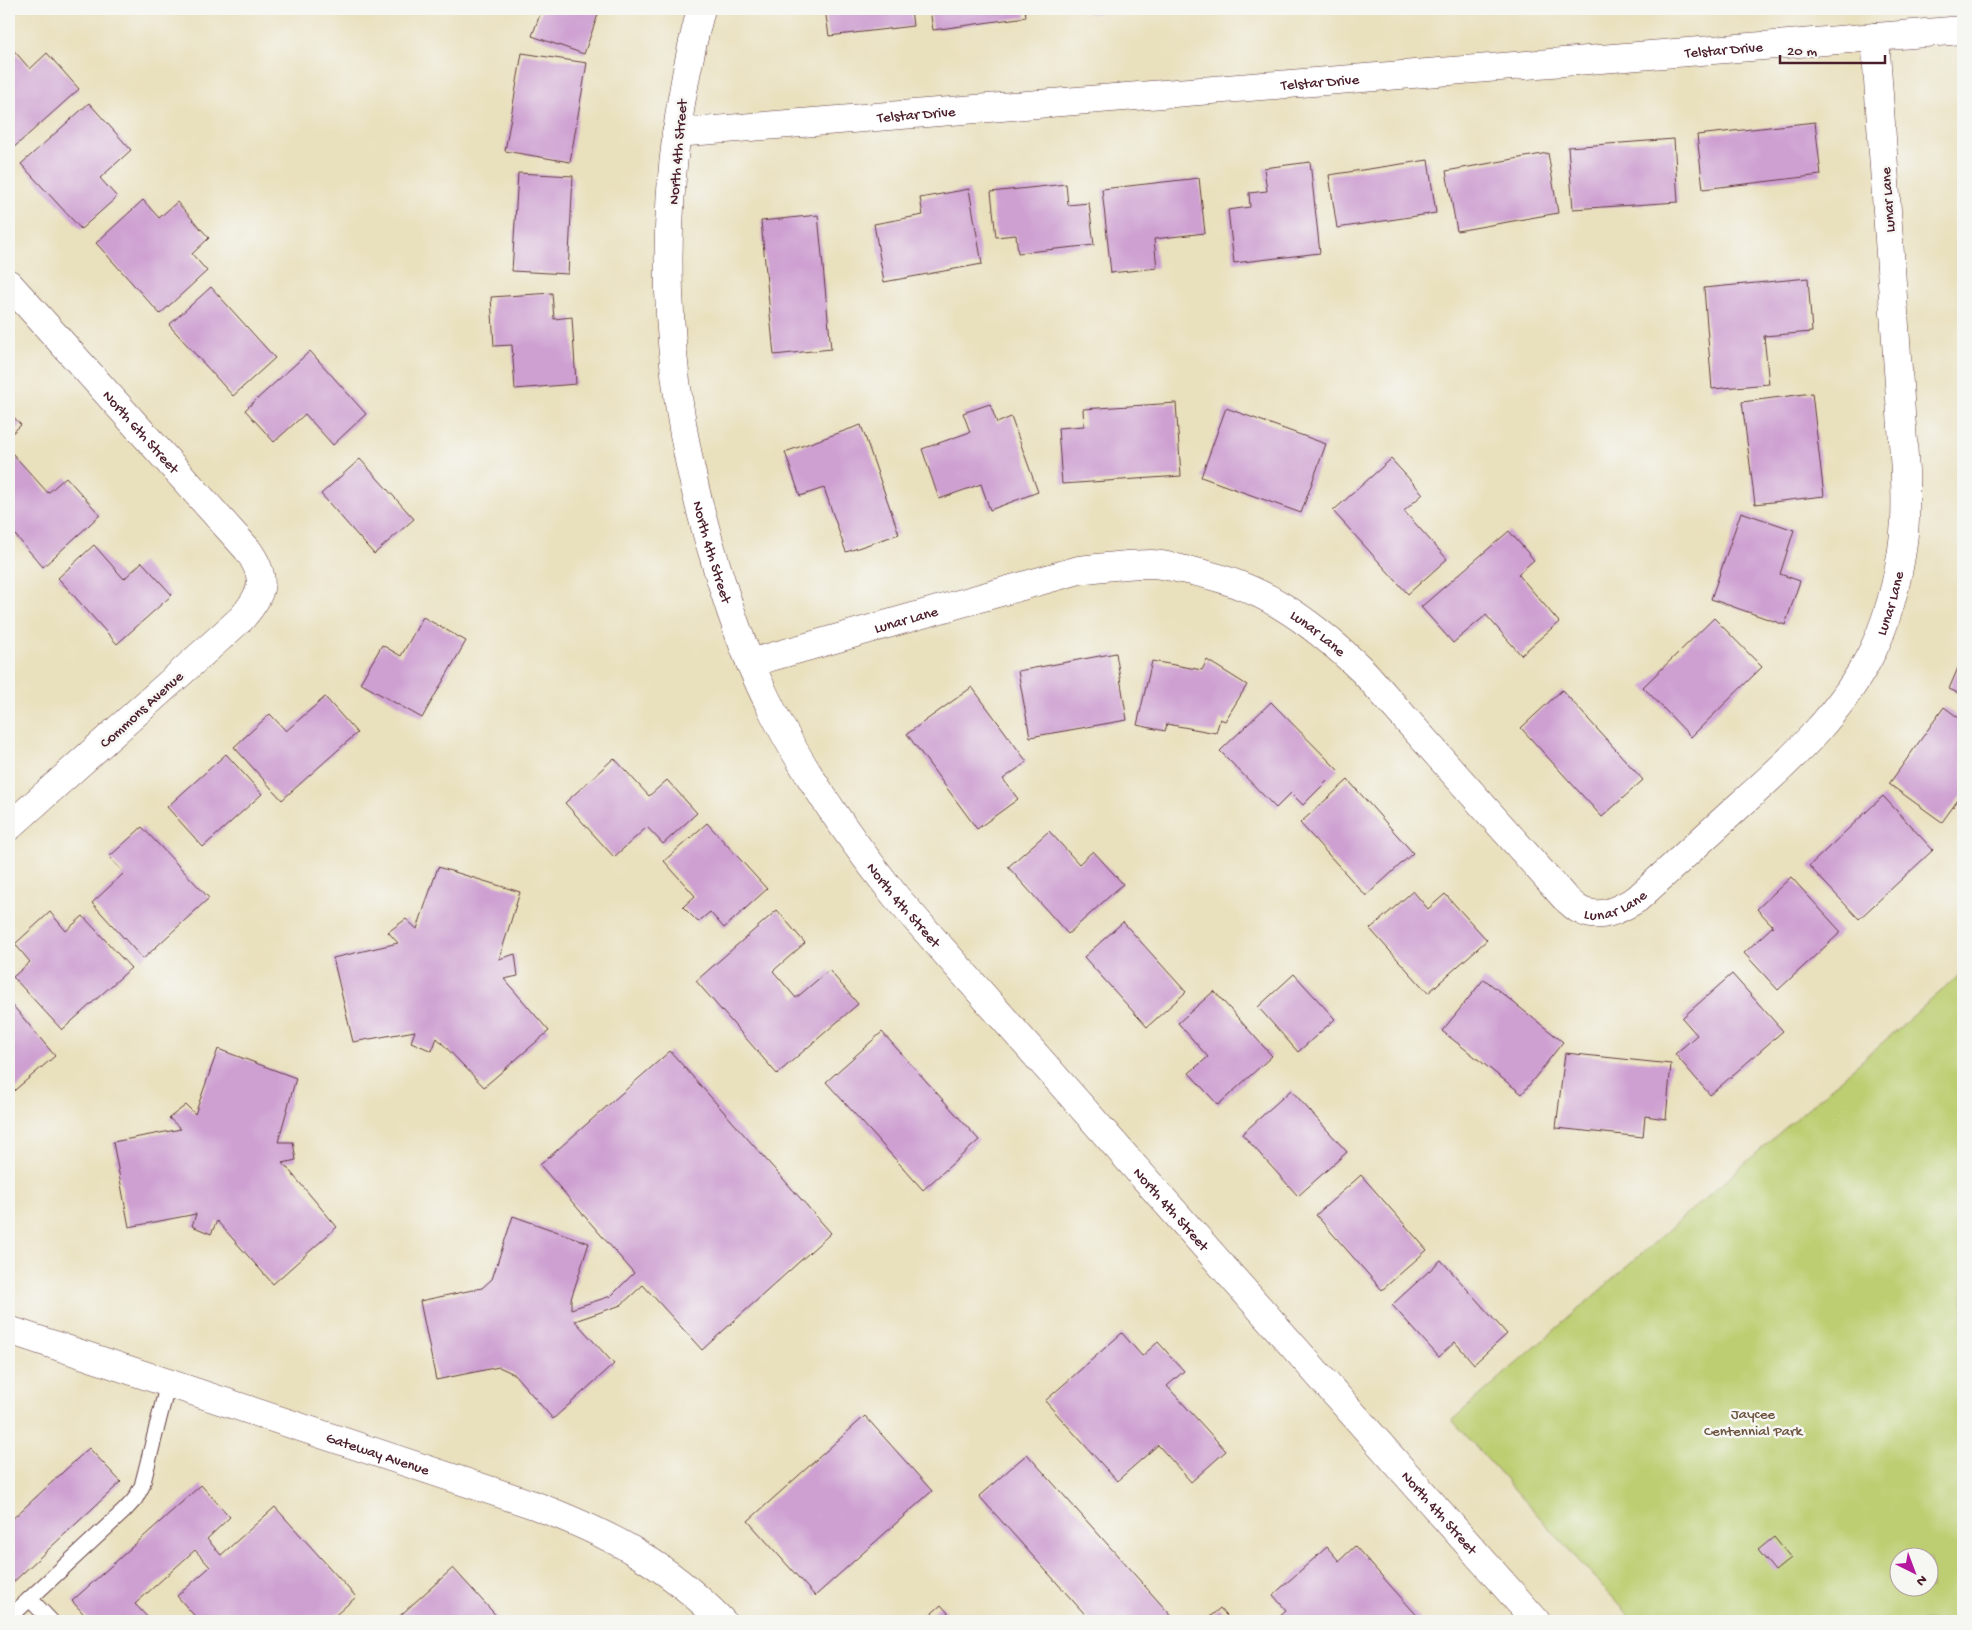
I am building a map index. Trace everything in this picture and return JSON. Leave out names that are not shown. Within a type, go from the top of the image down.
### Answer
[{"type":"street","name":"North 4th Street","points":[[701,9],[684,85],[676,133],[670,232],[668,310],[674,380],[685,445],[702,522],[750,664],[770,707],[823,798],[863,855],[897,898],[1536,1621]]},
{"type":"street","name":"Telstar Drive","points":[[676,133],[1963,30]]},
{"type":"street","name":"Lunar Lane","points":[[750,664],[1079,570],[1116,565],[1153,564],[1198,572],[1241,585],[1279,603],[1308,622],[1364,672],[1564,897],[1580,911],[1600,915],[1618,910],[1636,899],[1791,760],[1828,721],[1855,683],[1875,647],[1888,611],[1899,567],[1905,521],[1906,471],[1875,38]]},
{"type":"street","name":"North 6th Street","points":[[9,284],[248,549],[256,561],[263,583]]},
{"type":"street","name":"Commons Avenue","points":[[9,827],[242,618],[259,595],[263,583]]},
{"type":"street","name":"Gateway Avenue","points":[[9,1330],[571,1519],[610,1537],[642,1555],[701,1600],[722,1621]]},
{"type":"lane","points":[[9,1618],[135,1499],[147,1471],[168,1383]]},
{"type":"lane","points":[[30,1599],[51,1621]]},
{"type":"green space","name":"Jaycee Centennial Park","points":[[1963,972],[1963,1621],[1633,1621],[1452,1420]]},
{"type":"building","points":[[542,9],[600,9],[584,54],[532,36]]},
{"type":"building","points":[[825,9],[911,9],[913,26],[829,36]]},
{"type":"building","points":[[930,9],[1025,9],[1026,17],[933,30]]},
{"type":"building","points":[[1089,9],[1122,9],[1122,10],[1089,14]]},
{"type":"building","points":[[9,45],[30,69],[47,53],[79,89],[11,150],[9,148]]},
{"type":"building","points":[[522,53],[587,63],[570,162],[505,151]]},
{"type":"building","points":[[89,103],[131,150],[100,178],[117,197],[81,229],[21,164]]},
{"type":"building","points":[[1815,122],[1821,175],[1703,189],[1697,135]]},
{"type":"building","points":[[1674,139],[1678,202],[1573,209],[1568,147]]},
{"type":"building","points":[[1548,153],[1558,213],[1457,231],[1446,171]]},
{"type":"building","points":[[1428,160],[1436,213],[1337,228],[1329,175]]},
{"type":"building","points":[[1310,162],[1320,253],[1234,263],[1228,210],[1250,207],[1249,193],[1267,191],[1264,168]]},
{"type":"building","points":[[518,173],[573,176],[568,274],[512,271]]},
{"type":"building","points":[[1199,178],[1205,233],[1154,239],[1157,268],[1111,273],[1102,189]]},
{"type":"building","points":[[1066,184],[1068,205],[1089,203],[1094,245],[1018,253],[1016,235],[996,237],[991,192]]},
{"type":"building","points":[[969,189],[982,264],[884,282],[874,224],[923,215],[920,198]]},
{"type":"building","points":[[143,200],[159,218],[177,202],[209,238],[192,254],[207,271],[160,314],[96,243]]},
{"type":"building","points":[[818,215],[831,349],[774,355],[761,221]]},
{"type":"building","points":[[1808,278],[1812,332],[1764,336],[1769,384],[1712,389],[1704,288]]},
{"type":"building","points":[[211,287],[275,358],[233,396],[169,325]]},
{"type":"building","points":[[552,293],[554,319],[572,317],[576,384],[515,389],[512,345],[494,346],[491,297]]},
{"type":"building","points":[[310,351],[366,414],[333,445],[305,414],[274,442],[245,410]]},
{"type":"building","points":[[1812,393],[1824,496],[1755,504],[1742,402]]},
{"type":"building","points":[[1176,403],[1181,476],[1062,484],[1058,428],[1084,426],[1083,409]]},
{"type":"building","points":[[990,404],[997,423],[1011,417],[1038,492],[990,510],[981,484],[939,499],[922,449],[970,432],[963,413]]},
{"type":"building","points":[[1226,408],[1326,444],[1301,513],[1201,477]]},
{"type":"building","points":[[9,412],[21,425],[9,436]]},
{"type":"building","points":[[861,425],[899,534],[846,552],[824,488],[800,496],[785,452]]},
{"type":"building","points":[[12,453],[48,493],[66,477],[100,515],[43,567],[9,528],[9,456]]},
{"type":"building","points":[[360,459],[414,519],[374,554],[321,494]]},
{"type":"building","points":[[1391,459],[1423,494],[1404,511],[1447,559],[1408,594],[1333,511]]},
{"type":"building","points":[[1741,512],[1794,530],[1780,574],[1800,581],[1785,625],[1711,599]]},
{"type":"building","points":[[1509,531],[1534,560],[1518,574],[1559,622],[1521,655],[1486,615],[1453,643],[1421,607]]},
{"type":"building","points":[[94,545],[124,579],[142,562],[172,595],[117,644],[58,578]]},
{"type":"building","points":[[423,617],[466,641],[422,718],[360,683],[382,645],[401,656]]},
{"type":"building","points":[[1714,618],[1762,667],[1691,737],[1643,687]]},
{"type":"building","points":[[1116,653],[1127,720],[1030,737],[1018,671]]},
{"type":"building","points":[[1963,656],[1963,695],[1949,689]]},
{"type":"building","points":[[1207,660],[1247,685],[1225,721],[1220,719],[1216,733],[1167,724],[1165,731],[1137,725],[1152,661],[1202,670]]},
{"type":"building","points":[[972,687],[1027,762],[1003,779],[1018,799],[977,829],[907,734]]},
{"type":"building","points":[[1562,690],[1643,780],[1602,817],[1521,728]]},
{"type":"building","points":[[325,697],[357,733],[282,800],[234,747],[270,714],[286,731]]},
{"type":"building","points":[[1271,702],[1338,770],[1303,805],[1291,793],[1276,808],[1220,751]]},
{"type":"building","points":[[1944,707],[1963,721],[1963,793],[1942,822],[1889,784]]},
{"type":"building","points":[[226,754],[262,794],[203,847],[167,807]]},
{"type":"building","points":[[614,758],[649,796],[667,780],[697,813],[663,844],[647,827],[614,857],[565,803]]},
{"type":"building","points":[[1348,780],[1413,853],[1366,896],[1300,823]]},
{"type":"building","points":[[1883,796],[1933,850],[1859,919],[1809,866]]},
{"type":"building","points":[[707,823],[767,889],[724,928],[710,912],[698,922],[683,907],[695,896],[664,861]]},
{"type":"building","points":[[142,827],[209,898],[143,959],[92,903],[124,873],[109,857]]},
{"type":"building","points":[[1049,831],[1079,864],[1093,851],[1123,884],[1068,934],[1008,867]]},
{"type":"building","points":[[438,867],[520,892],[499,959],[515,954],[518,976],[504,979],[549,1031],[484,1087],[437,1038],[432,1051],[411,1042],[415,1031],[353,1042],[333,958],[398,943],[388,932],[406,919],[417,929]]},
{"type":"building","points":[[1791,877],[1841,932],[1778,990],[1744,953],[1773,926],[1757,909]]},
{"type":"building","points":[[1413,891],[1428,909],[1445,894],[1487,940],[1428,993],[1370,929]]},
{"type":"building","points":[[777,910],[805,943],[773,971],[796,998],[829,970],[858,1004],[777,1074],[696,981]]},
{"type":"building","points":[[50,912],[66,931],[83,916],[131,968],[62,1030],[13,977],[30,962],[15,944]]},
{"type":"building","points":[[1123,922],[1186,992],[1147,1027],[1084,957]]},
{"type":"building","points":[[1294,974],[1335,1019],[1298,1052],[1258,1007]]},
{"type":"building","points":[[1732,974],[1783,1031],[1710,1095],[1675,1054],[1697,1035],[1682,1018]]},
{"type":"building","points":[[1484,979],[1563,1042],[1522,1094],[1442,1031]]},
{"type":"building","points":[[1214,991],[1272,1056],[1218,1105],[1189,1073],[1208,1057],[1178,1023]]},
{"type":"building","points":[[9,1001],[55,1056],[9,1095]]},
{"type":"building","points":[[882,1032],[979,1140],[923,1190],[826,1082]]},
{"type":"building","points":[[218,1049],[296,1078],[278,1142],[293,1142],[296,1160],[283,1163],[337,1227],[273,1284],[217,1221],[211,1234],[192,1226],[196,1214],[129,1227],[113,1142],[181,1129],[169,1118],[186,1105],[195,1114]]},
{"type":"building","points":[[670,1051],[831,1233],[702,1350],[643,1285],[621,1305],[575,1321],[614,1364],[553,1419],[514,1374],[499,1367],[436,1380],[420,1301],[482,1288],[492,1279],[513,1216],[589,1243],[571,1299],[571,1309],[611,1296],[634,1273],[540,1165]]},
{"type":"building","points":[[1565,1053],[1671,1064],[1666,1119],[1645,1116],[1643,1137],[1556,1128]]},
{"type":"building","points":[[1291,1090],[1347,1152],[1298,1196],[1242,1134]]},
{"type":"building","points":[[1361,1175],[1427,1250],[1382,1290],[1316,1215]]},
{"type":"building","points":[[1441,1260],[1507,1334],[1474,1364],[1455,1342],[1439,1357],[1392,1305]]},
{"type":"building","points":[[1122,1333],[1142,1356],[1158,1342],[1184,1371],[1167,1386],[1226,1451],[1191,1482],[1158,1445],[1117,1481],[1045,1401]]},
{"type":"building","points":[[865,1416],[932,1491],[815,1596],[748,1521]]},
{"type":"building","points":[[89,1448],[121,1482],[9,1586],[9,1522]]},
{"type":"building","points":[[1027,1454],[1174,1621],[1091,1621],[979,1496]]},
{"type":"building","points":[[201,1485],[230,1517],[207,1539],[221,1555],[275,1507],[356,1597],[329,1621],[199,1621],[177,1596],[210,1567],[195,1550],[135,1604],[151,1621],[90,1621],[72,1601]]},
{"type":"building","points":[[1774,1537],[1791,1558],[1775,1571],[1758,1550]]},
{"type":"building","points":[[1355,1546],[1422,1621],[1273,1621],[1286,1610],[1273,1595],[1327,1547],[1339,1561]]},
{"type":"building","points":[[453,1568],[501,1621],[394,1621]]},
{"type":"building","points":[[941,1605],[955,1621],[923,1621]]},
{"type":"building","points":[[1220,1608],[1231,1621],[1205,1621]]}]
